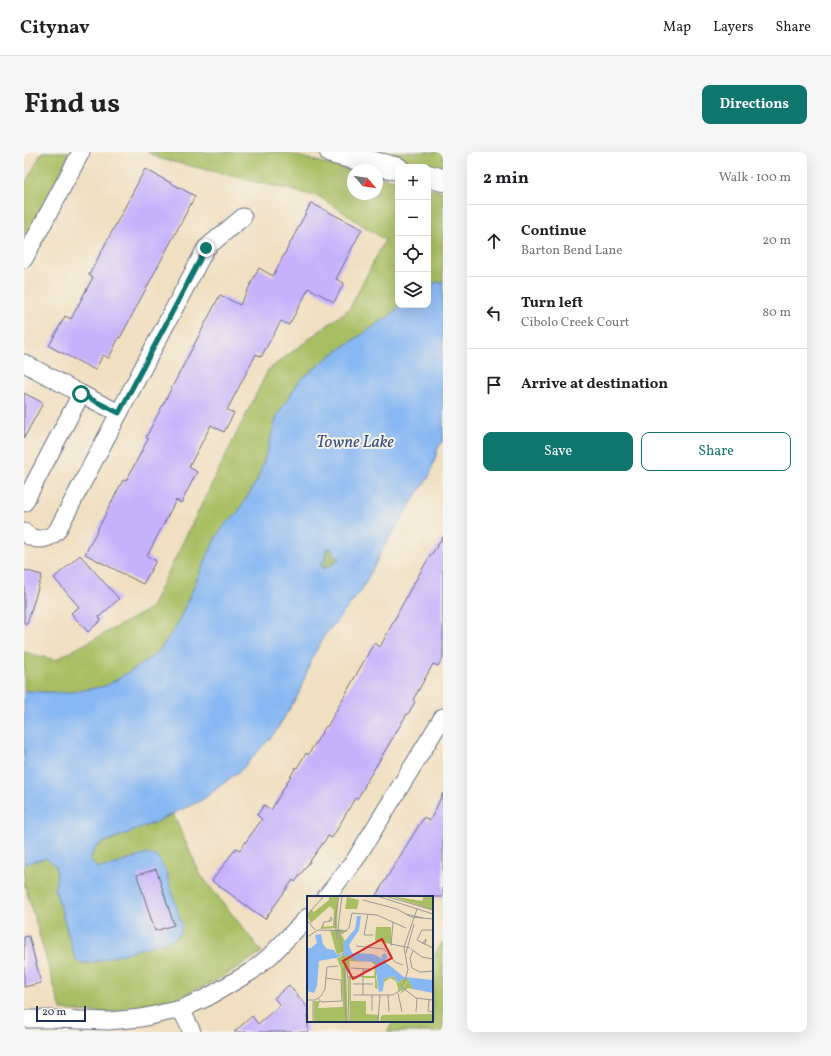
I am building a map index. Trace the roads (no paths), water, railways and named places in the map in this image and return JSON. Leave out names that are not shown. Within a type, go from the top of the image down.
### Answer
[{"type":"main road","points":[[332,152],[395,168]]},
{"type":"main road","points":[[431,177],[443,180]]},
{"type":"street","points":[[24,259],[80,152]]},
{"type":"street","points":[[24,532],[30,537],[44,539],[52,536],[57,531],[206,248],[243,217]]},
{"type":"street","points":[[24,363],[119,413]]},
{"type":"street","points":[[24,504],[81,394]]},
{"type":"street","points":[[327,896],[355,860],[443,717]]},
{"type":"street","points":[[24,1019],[52,1019],[108,1027],[181,1009],[208,997],[252,971],[270,956],[307,918]]},
{"type":"street","points":[[181,1009],[192,1032]]},
{"type":"water","name":"Towne Lake","points":[[437,282],[443,282],[443,440],[438,448],[430,475],[385,545],[361,591],[325,635],[313,656],[298,695],[274,734],[241,770],[202,800],[151,824],[102,843],[95,848],[90,859],[97,868],[110,866],[147,854],[158,857],[166,872],[182,925],[181,933],[174,939],[91,963],[81,963],[75,958],[55,889],[57,875],[55,865],[46,858],[24,864],[24,691],[66,693],[106,686],[139,666],[158,652],[176,627],[215,539],[224,526],[238,512],[257,481],[277,416],[300,380],[330,356],[391,315],[397,308],[431,308],[431,285]],"holes":[[[330,547],[339,558],[330,567],[322,568],[320,564],[324,561],[326,549]]]}]
